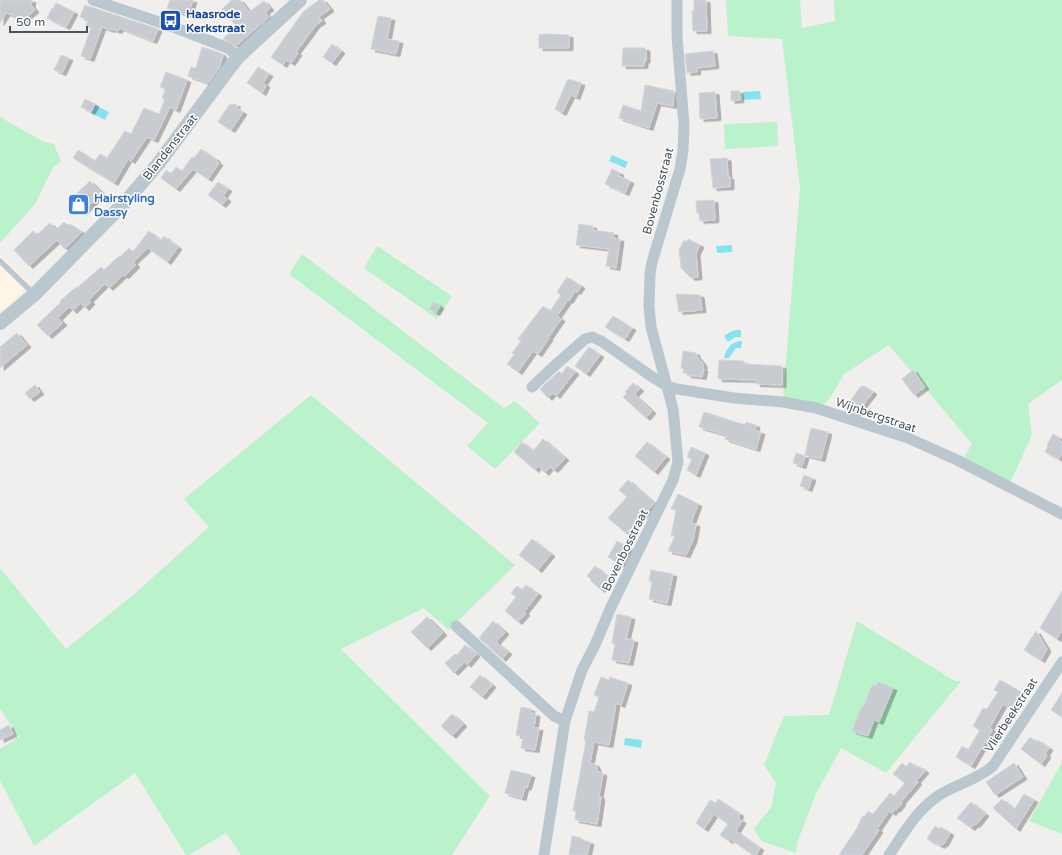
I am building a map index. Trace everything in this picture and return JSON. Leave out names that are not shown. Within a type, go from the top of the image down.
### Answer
[{"type":"street","points":[[93,0],[168,25],[228,48],[238,58]]},
{"type":"street","name":"Blandenstraat","points":[[0,323],[34,294],[131,196],[158,164],[238,58],[300,0]]},
{"type":"street","name":"Bovenbosstraat","points":[[544,855],[565,721],[582,670],[673,480],[678,462],[673,408],[651,327],[649,306],[649,287],[652,262],[680,169],[683,151],[684,125],[677,36],[677,0]]},
{"type":"street","points":[[532,387],[585,339],[592,337],[601,341],[667,386]]},
{"type":"street","name":"Wijnbergstraat","points":[[667,386],[734,398],[783,402],[816,408],[908,438],[957,460],[1060,512]]},
{"type":"street","points":[[456,626],[554,716],[565,721]]},
{"type":"street","name":"Vlierbeekstraat","points":[[889,855],[914,819],[926,806],[940,795],[984,774],[993,766],[1062,662]]},
{"type":"lane","points":[[0,261],[34,294]]},
{"type":"shaded area","points":[[0,255],[31,285],[0,312]]},
{"type":"green space","points":[[726,0],[800,0],[802,28],[835,21],[834,0],[1062,0],[1062,380],[1028,404],[1032,435],[1010,483],[964,457],[972,444],[889,345],[844,374],[830,398],[823,405],[783,398],[800,188],[782,39],[728,36]]},
{"type":"green space","points":[[0,117],[44,142],[54,144],[61,162],[53,167],[35,204],[0,243]]},
{"type":"green space","points":[[777,122],[778,146],[725,149],[724,124]]},
{"type":"green space","points":[[377,246],[452,296],[437,319],[364,268]]},
{"type":"green space","points":[[302,254],[504,408],[515,401],[540,423],[495,469],[467,446],[488,423],[289,274]]},
{"type":"green space","points":[[311,395],[515,565],[449,630],[424,608],[341,649],[490,796],[452,855],[241,855],[226,833],[189,855],[186,855],[135,773],[34,846],[0,780],[0,749],[19,737],[0,709],[0,568],[66,649],[132,596],[209,527],[184,499]]},
{"type":"green space","points":[[857,621],[955,681],[961,681],[886,773],[841,748],[816,794],[797,843],[796,853],[761,841],[754,828],[771,808],[776,783],[764,765],[784,716],[829,715]]},
{"type":"green space","points":[[1062,759],[1062,834],[1029,821],[1061,764]]},
{"type":"water","points":[[760,91],[761,99],[743,100],[743,92]]},
{"type":"water","points":[[95,105],[109,112],[105,120],[91,113]]},
{"type":"water","points":[[612,155],[628,162],[625,168],[609,161]]},
{"type":"water","points":[[732,245],[732,252],[717,253],[716,246]]},
{"type":"water","points":[[736,330],[741,330],[741,337],[735,337],[728,342],[724,336]]},
{"type":"water","points":[[742,341],[741,348],[736,348],[729,358],[724,358],[726,351],[732,344]]},
{"type":"water","points":[[625,738],[642,740],[641,748],[624,745]]},
{"type":"building","points":[[0,0],[32,0],[31,5],[35,10],[22,21],[19,17],[6,13],[0,23]]},
{"type":"building","points":[[170,0],[193,0],[188,15],[167,8]]},
{"type":"building","points":[[232,0],[240,0],[249,12],[264,1],[270,8],[265,12],[269,17],[235,45],[223,39],[236,26],[222,9]]},
{"type":"building","points":[[319,0],[323,0],[330,9],[319,17],[322,21],[316,25],[296,52],[298,53],[291,63],[286,60],[283,65],[271,57],[303,12]]},
{"type":"building","points":[[694,0],[706,0],[707,31],[693,31],[692,11],[694,11]]},
{"type":"building","points":[[56,3],[74,12],[66,27],[47,18]]},
{"type":"building","points":[[85,5],[158,29],[153,41],[120,28],[118,31],[102,27],[90,59],[81,56],[91,28],[86,26],[88,20],[80,17]]},
{"type":"building","points":[[378,16],[391,18],[387,39],[399,41],[396,54],[371,49]]},
{"type":"building","points":[[539,35],[569,35],[569,48],[539,48]]},
{"type":"building","points":[[332,44],[341,51],[332,63],[323,57]]},
{"type":"building","points":[[202,47],[221,53],[223,56],[219,68],[208,83],[188,76],[191,67],[196,68]]},
{"type":"building","points":[[623,48],[645,48],[646,61],[644,60],[644,66],[622,66]]},
{"type":"building","points":[[713,51],[715,66],[696,68],[697,72],[687,73],[685,54]]},
{"type":"building","points":[[61,55],[69,58],[62,73],[54,70]]},
{"type":"building","points":[[258,67],[269,74],[263,83],[266,85],[262,93],[247,83]]},
{"type":"building","points":[[166,72],[187,80],[176,110],[170,107],[154,140],[147,137],[131,161],[128,159],[114,183],[73,158],[78,150],[95,161],[100,154],[107,158],[125,131],[131,134],[144,108],[159,114],[165,99],[162,98],[166,89],[160,87]]},
{"type":"building","points":[[568,79],[581,83],[576,97],[571,95],[562,113],[555,109]]},
{"type":"building","points":[[645,85],[674,91],[673,106],[657,103],[649,128],[619,118],[623,105],[641,111]]},
{"type":"building","points":[[731,91],[739,91],[740,100],[731,101]]},
{"type":"building","points":[[715,92],[717,118],[700,119],[699,93]]},
{"type":"building","points":[[85,99],[95,104],[91,112],[81,107]]},
{"type":"building","points":[[236,104],[236,108],[243,112],[231,130],[218,122],[229,105]]},
{"type":"building","points":[[201,149],[219,163],[208,179],[193,169],[176,189],[161,178],[166,170],[171,174],[176,167],[182,171],[192,157],[194,158]]},
{"type":"building","points":[[727,158],[730,187],[713,188],[710,159]]},
{"type":"building","points":[[612,169],[620,173],[619,176],[630,181],[625,193],[605,184]]},
{"type":"building","points":[[90,181],[102,193],[83,212],[71,199]]},
{"type":"building","points":[[218,182],[228,189],[223,196],[227,199],[222,205],[208,195]]},
{"type":"building","points":[[714,200],[715,220],[700,221],[699,213],[697,213],[696,201]]},
{"type":"building","points":[[64,222],[68,226],[70,224],[82,232],[65,249],[57,240],[29,266],[14,250],[33,231],[37,235],[50,223],[56,230]]},
{"type":"building","points":[[579,224],[593,226],[592,230],[614,233],[613,238],[620,239],[616,268],[606,266],[609,249],[576,245]]},
{"type":"building","points":[[149,231],[161,241],[164,236],[178,247],[167,262],[148,248],[133,262],[136,265],[125,276],[123,275],[109,288],[105,284],[89,300],[91,302],[85,308],[81,303],[73,311],[69,307],[58,318],[63,323],[48,336],[37,325],[61,302],[60,301],[101,267],[104,270],[129,248],[133,252]]},
{"type":"building","points":[[688,239],[700,245],[696,253],[698,277],[691,278],[680,267],[679,250],[684,240],[686,242]]},
{"type":"building","points":[[567,277],[581,286],[577,292],[575,291],[557,316],[561,319],[538,354],[533,351],[518,372],[507,364],[514,355],[512,353],[521,341],[518,339],[543,306],[550,311],[561,295],[557,292]]},
{"type":"building","points":[[676,294],[700,295],[702,310],[679,312]]},
{"type":"building","points":[[434,302],[440,306],[436,313],[429,309]]},
{"type":"building","points":[[613,316],[632,328],[625,339],[605,327]]},
{"type":"building","points":[[17,333],[27,345],[0,368],[0,347]]},
{"type":"building","points":[[589,347],[600,355],[586,374],[575,366]]},
{"type":"building","points":[[683,351],[696,353],[703,364],[704,369],[702,377],[683,373],[684,369],[681,368]]},
{"type":"building","points":[[719,360],[744,361],[744,364],[782,366],[782,385],[756,384],[757,380],[718,379]]},
{"type":"building","points":[[567,366],[575,372],[556,396],[553,393],[548,398],[540,389],[559,371],[562,374]]},
{"type":"building","points":[[913,370],[925,387],[914,395],[902,379]]},
{"type":"building","points":[[633,383],[640,389],[634,394],[652,411],[646,418],[623,397],[627,393],[625,392]]},
{"type":"building","points":[[35,385],[40,392],[30,399],[25,393]]},
{"type":"building","points":[[864,386],[873,392],[856,414],[847,411],[845,409],[860,387]]},
{"type":"building","points":[[704,412],[745,425],[746,422],[756,425],[755,430],[761,432],[756,449],[725,439],[727,435],[699,427]]},
{"type":"building","points":[[811,428],[828,432],[821,459],[805,455]]},
{"type":"building","points":[[1053,434],[1060,438],[1059,440],[1062,442],[1062,453],[1059,459],[1045,452]]},
{"type":"building","points":[[543,439],[565,458],[554,470],[550,467],[545,473],[538,466],[535,470],[514,452],[522,442],[533,451]]},
{"type":"building","points":[[647,442],[666,457],[654,472],[635,456]]},
{"type":"building","points":[[691,447],[705,453],[696,475],[687,470],[692,459],[687,457]]},
{"type":"building","points":[[796,453],[805,456],[802,466],[793,463]]},
{"type":"building","points":[[804,475],[812,478],[808,489],[800,486]]},
{"type":"building","points":[[628,480],[654,503],[627,534],[608,518],[627,497],[619,490]]},
{"type":"building","points":[[678,494],[698,504],[691,523],[696,524],[693,540],[686,555],[668,551],[675,536],[671,536],[676,510],[671,509]]},
{"type":"building","points":[[532,539],[551,554],[538,570],[519,555]]},
{"type":"building","points":[[617,541],[630,548],[621,565],[608,557]]},
{"type":"building","points":[[595,566],[610,579],[601,590],[587,576]]},
{"type":"building","points":[[651,570],[673,574],[667,603],[649,599],[652,582],[649,581]]},
{"type":"building","points":[[526,585],[538,594],[524,612],[526,613],[518,622],[505,611],[516,597],[511,593],[517,586],[522,590]]},
{"type":"building","points":[[1062,591],[1062,630],[1057,639],[1040,628]]},
{"type":"building","points":[[617,614],[631,617],[626,639],[634,640],[629,663],[612,660],[615,644],[612,643]]},
{"type":"building","points":[[427,617],[443,633],[427,648],[411,632]]},
{"type":"building","points":[[493,621],[505,632],[496,642],[508,652],[502,659],[479,638]]},
{"type":"building","points":[[1036,631],[1047,649],[1041,660],[1024,650]]},
{"type":"building","points":[[465,645],[476,654],[467,665],[465,662],[454,673],[445,663],[455,654],[457,655]]},
{"type":"building","points":[[480,675],[492,685],[482,697],[470,687]]},
{"type":"building","points":[[601,677],[609,680],[610,677],[628,683],[621,705],[616,703],[609,745],[594,742],[590,763],[595,764],[597,772],[603,773],[599,796],[601,797],[597,824],[575,820],[576,811],[573,811],[586,741],[584,740],[589,711],[594,712],[599,697],[594,695]]},
{"type":"building","points":[[1000,680],[1021,692],[1010,709],[1003,704],[990,727],[989,726],[992,730],[971,766],[956,757],[962,746],[968,750],[980,730],[973,726],[983,708],[987,709],[998,692],[994,690]]},
{"type":"building","points":[[878,682],[893,688],[879,722],[874,720],[868,736],[852,731],[872,685],[876,686]]},
{"type":"building","points":[[1062,693],[1062,717],[1051,710]]},
{"type":"building","points":[[521,707],[531,709],[530,713],[536,714],[534,728],[539,728],[535,750],[521,748],[523,736],[516,735]]},
{"type":"building","points":[[452,714],[463,724],[452,736],[441,726]]},
{"type":"building","points":[[9,725],[13,734],[0,740],[0,730]]},
{"type":"building","points":[[1030,737],[1037,742],[1038,740],[1049,748],[1045,754],[1047,755],[1041,764],[1021,749]]},
{"type":"building","points":[[910,762],[917,768],[919,766],[925,771],[916,781],[918,782],[901,802],[902,803],[892,813],[889,811],[877,829],[879,830],[862,855],[839,855],[857,828],[862,817],[865,816],[868,811],[873,814],[890,793],[894,796],[905,783],[893,774],[902,763],[906,767]]},
{"type":"building","points":[[1014,763],[1023,777],[995,795],[986,782]]},
{"type":"building","points":[[511,770],[531,775],[527,788],[525,787],[522,798],[505,793]]},
{"type":"building","points":[[1024,794],[1034,800],[1016,829],[993,808],[1002,799],[1014,810]]},
{"type":"building","points":[[718,799],[740,814],[738,818],[742,821],[736,831],[760,848],[756,855],[753,855],[730,839],[729,841],[720,835],[728,824],[714,814],[704,829],[696,823],[710,800],[716,803]]},
{"type":"building","points":[[971,802],[985,814],[976,825],[975,824],[971,828],[957,818]]},
{"type":"building","points":[[935,826],[940,829],[941,827],[950,833],[944,844],[941,846],[927,839]]},
{"type":"building","points":[[572,836],[590,842],[587,855],[569,855]]},
{"type":"place","name":"Haasrode Kerkstraat","points":[[170,21]]},
{"type":"place","name":"Hairstyling Dassy","points":[[79,205]]}]
